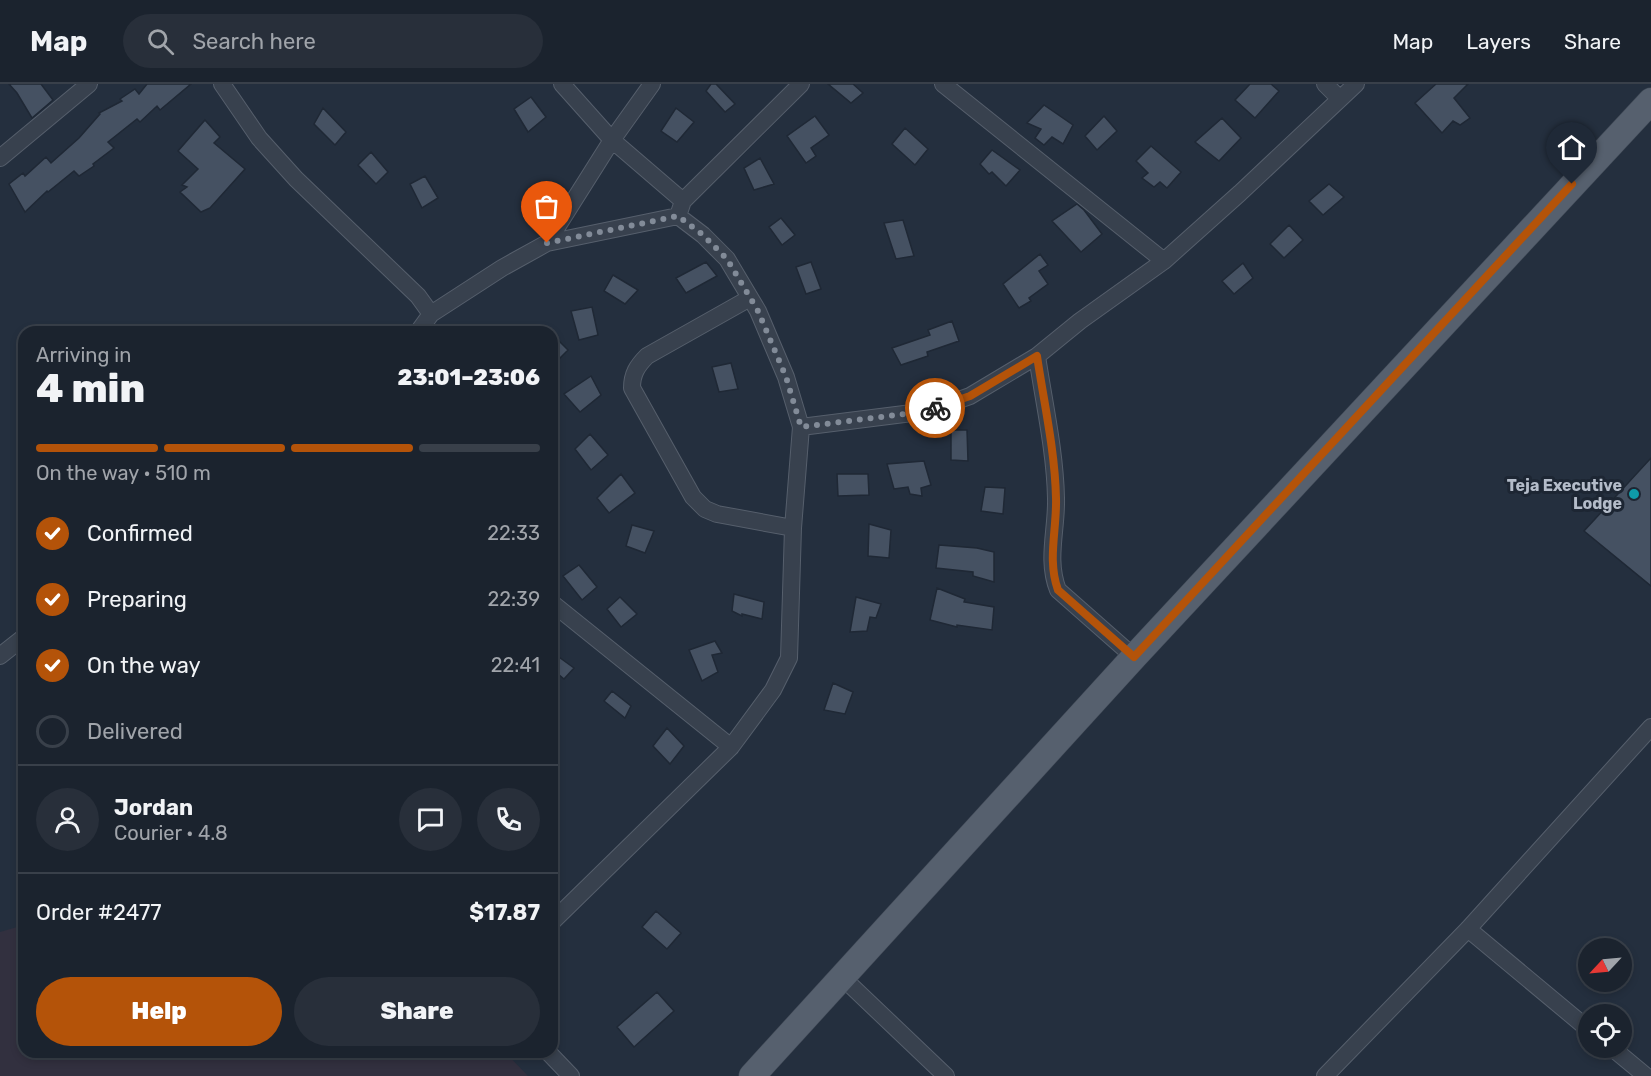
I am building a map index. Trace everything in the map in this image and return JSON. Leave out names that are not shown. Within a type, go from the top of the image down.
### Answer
[{"type":"main road","points":[[752,1076],[1134,657],[1651,101]]},
{"type":"street","points":[[0,158],[70,90],[89,84]]},
{"type":"street","points":[[222,84],[260,138],[297,179],[399,275],[418,296],[430,314]]},
{"type":"street","points":[[558,916],[731,747],[772,690],[789,658],[793,528],[801,427],[786,377],[758,311],[727,259],[612,140],[562,84]]},
{"type":"street","points":[[547,243],[612,140],[652,84]]},
{"type":"street","points":[[423,326],[430,314],[502,268],[547,243],[681,209],[801,84]]},
{"type":"street","points":[[944,84],[1164,261]]},
{"type":"street","points":[[1325,84],[1339,98]]},
{"type":"street","points":[[801,427],[928,411],[970,396],[1037,356],[1080,321],[1164,261],[1356,84]]},
{"type":"street","points":[[750,298],[647,356],[632,376],[632,388],[693,497],[705,509],[717,514],[793,528]]},
{"type":"street","points":[[1037,356],[1053,459],[1056,499],[1052,559],[1054,579],[1058,590],[1134,657]]},
{"type":"street","points":[[558,608],[731,747]]},
{"type":"street","points":[[0,656],[18,642]]},
{"type":"street","points":[[1325,1076],[1468,928],[1651,727]]},
{"type":"street","points":[[1468,928],[1578,1021]]},
{"type":"street","points":[[842,977],[946,1076]]},
{"type":"street","points":[[554,1058],[572,1076]]},
{"type":"street","points":[[1624,1058],[1646,1076]]},
{"type":"shaded area","points":[[18,927],[18,1058],[511,1058],[528,1076],[0,1076],[0,932]]},
{"type":"building","points":[[9,84],[41,84],[53,100],[32,118]]},
{"type":"building","points":[[147,84],[191,84],[160,110],[157,106],[140,122],[137,119],[108,142],[114,148],[93,164],[94,166],[79,176],[74,171],[47,191],[25,212],[9,184],[23,173],[25,176],[46,157],[51,163],[79,138],[99,113],[122,101],[120,99],[135,89],[139,94]]},
{"type":"building","points":[[711,84],[716,84],[735,104],[725,112],[706,91]]},
{"type":"building","points":[[828,84],[853,84],[863,93],[851,103]]},
{"type":"building","points":[[1250,84],[1271,84],[1279,91],[1255,118],[1235,100]]},
{"type":"building","points":[[1436,84],[1468,84],[1454,98],[1470,118],[1460,125],[1453,121],[1442,133],[1415,103]]},
{"type":"building","points":[[531,97],[546,117],[528,132],[514,109]]},
{"type":"building","points":[[1044,105],[1073,125],[1063,144],[1052,137],[1044,145],[1035,138],[1041,129],[1027,123]]},
{"type":"building","points":[[323,108],[346,132],[335,145],[314,124]]},
{"type":"building","points":[[676,108],[694,122],[677,142],[661,131]]},
{"type":"building","points":[[815,116],[829,135],[811,148],[816,156],[806,163],[787,136]]},
{"type":"building","points":[[1104,116],[1117,131],[1097,150],[1085,136]]},
{"type":"building","points":[[1222,118],[1241,138],[1219,161],[1195,142]]},
{"type":"building","points":[[205,120],[220,137],[214,143],[245,169],[210,208],[201,212],[180,192],[187,187],[182,185],[198,169],[178,151]]},
{"type":"building","points":[[905,128],[928,149],[915,165],[892,144]]},
{"type":"building","points":[[1151,146],[1181,172],[1167,188],[1160,182],[1154,187],[1142,178],[1148,173],[1136,161]]},
{"type":"building","points":[[992,150],[1020,170],[1006,186],[992,172],[989,174],[980,164]]},
{"type":"building","points":[[371,152],[388,172],[376,184],[358,165]]},
{"type":"building","points":[[760,158],[774,184],[754,190],[744,168]]},
{"type":"building","points":[[425,176],[438,198],[422,208],[410,184]]},
{"type":"building","points":[[1329,184],[1344,197],[1323,215],[1309,201]]},
{"type":"building","points":[[1077,204],[1102,234],[1081,252],[1052,221]]},
{"type":"building","points":[[781,218],[795,235],[782,245],[769,227]]},
{"type":"building","points":[[903,220],[914,256],[896,259],[884,223]]},
{"type":"building","points":[[1289,225],[1303,240],[1284,258],[1270,244]]},
{"type":"building","points":[[1040,254],[1048,265],[1039,271],[1048,284],[1029,298],[1031,301],[1019,308],[1003,284]]},
{"type":"building","points":[[706,262],[717,276],[686,293],[676,278]]},
{"type":"building","points":[[811,262],[821,289],[806,294],[796,267]]},
{"type":"building","points":[[1243,263],[1253,278],[1234,294],[1222,281]]},
{"type":"building","points":[[613,275],[638,290],[625,304],[604,291]]},
{"type":"building","points":[[592,307],[598,335],[579,340],[571,311]]},
{"type":"building","points":[[952,321],[959,341],[927,352],[928,356],[901,365],[892,348],[930,335],[928,330]]},
{"type":"building","points":[[558,340],[568,350],[558,360]]},
{"type":"building","points":[[731,363],[738,389],[719,392],[712,367]]},
{"type":"building","points":[[591,376],[601,395],[580,412],[564,394]]},
{"type":"building","points":[[951,430],[967,430],[968,461],[951,460]]},
{"type":"building","points":[[590,434],[608,455],[591,470],[575,449]]},
{"type":"building","name":"Teja Executive Lodge","points":[[1651,458],[1651,586],[1584,531]]},
{"type":"building","points":[[924,461],[931,485],[921,488],[922,496],[910,494],[908,487],[894,489],[887,464]]},
{"type":"building","points":[[621,474],[635,493],[609,513],[597,498]]},
{"type":"building","points":[[837,474],[868,474],[869,495],[838,496]]},
{"type":"building","points":[[985,487],[1005,488],[1003,514],[981,511]]},
{"type":"building","points":[[869,524],[891,530],[889,558],[868,556]]},
{"type":"building","points":[[632,525],[654,531],[645,553],[626,546]]},
{"type":"building","points":[[939,545],[977,548],[994,552],[994,582],[973,576],[973,572],[936,568]]},
{"type":"building","points":[[579,565],[597,587],[582,600],[563,576]]},
{"type":"building","points":[[937,588],[965,599],[964,602],[994,607],[992,630],[957,625],[957,627],[930,620]]},
{"type":"building","points":[[734,594],[764,602],[762,619],[742,614],[742,616],[732,611]]},
{"type":"building","points":[[620,597],[637,614],[621,627],[607,609]]},
{"type":"building","points":[[856,597],[881,604],[876,618],[870,617],[867,631],[850,632]]},
{"type":"building","points":[[715,641],[722,653],[712,655],[718,672],[702,681],[689,650]]},
{"type":"building","points":[[558,656],[574,668],[564,679],[558,674]]},
{"type":"building","points":[[833,683],[853,692],[845,714],[824,710]]},
{"type":"building","points":[[612,691],[631,706],[625,718],[604,701]]},
{"type":"building","points":[[667,728],[684,746],[670,764],[653,746]]},
{"type":"building","points":[[656,911],[681,933],[667,949],[642,927]]},
{"type":"building","points":[[657,992],[674,1011],[634,1047],[617,1027]]},
{"type":"way so far","points":[[547,243],[678,216],[703,235],[727,259],[758,311],[786,377],[801,427],[928,411],[935,408]]},
{"type":"place","name":"Teja Executive Lodge","points":[[1634,494]]},
{"type":"route","points":[[935,408],[970,396],[1037,356],[1053,459],[1056,499],[1052,559],[1054,579],[1058,590],[1134,657],[1572,184]]}]
